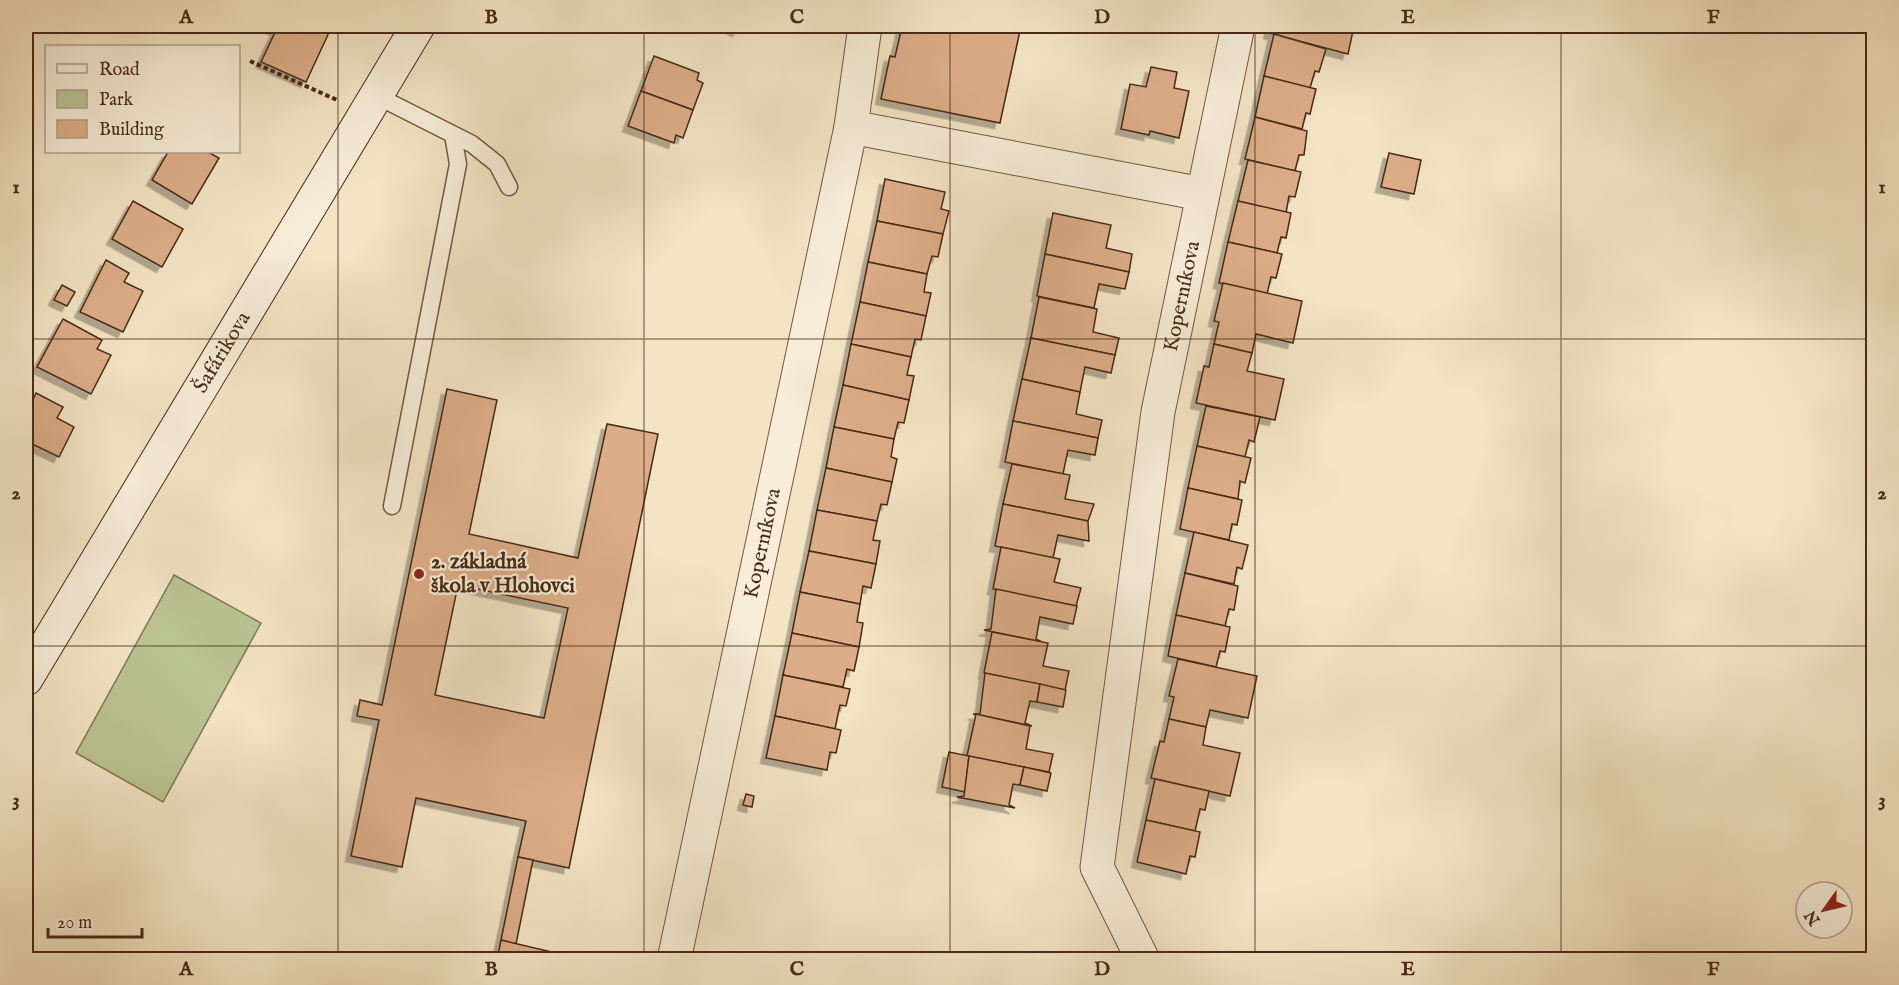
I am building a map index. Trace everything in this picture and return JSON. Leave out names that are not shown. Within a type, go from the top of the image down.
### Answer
[{"type":"street","name":"Šafárikova","points":[[26,679],[418,26]]},
{"type":"street","name":"Koperníkova","points":[[674,960],[851,127],[865,26]]},
{"type":"street","name":"Koperníkova","points":[[1143,960],[1096,867],[1158,412],[1238,26]]},
{"type":"street","points":[[851,127],[1202,194]]},
{"type":"lane","points":[[370,104],[472,144],[497,164],[508,187]]},
{"type":"lane","points":[[392,506],[458,164],[453,135]]},
{"type":"path","points":[[250,62],[370,104]]},
{"type":"green space","points":[[174,575],[261,623],[163,802],[76,753]]},
{"type":"building","points":[[267,26],[332,26],[306,82],[261,62],[276,30]]},
{"type":"building","points":[[727,26],[741,26],[738,31]]},
{"type":"building","points":[[902,26],[1021,26],[1000,123],[881,99],[890,56],[895,57]]},
{"type":"building","points":[[1271,26],[1354,26],[1348,54],[1269,33]]},
{"type":"building","points":[[1274,34],[1326,49],[1319,72],[1315,71],[1310,88],[1264,76]]},
{"type":"building","points":[[654,56],[699,73],[697,80],[703,83],[693,110],[641,91]]},
{"type":"building","points":[[1151,67],[1177,72],[1174,88],[1189,91],[1179,138],[1150,131],[1149,135],[1121,129],[1130,84],[1146,87]]},
{"type":"building","points":[[1264,76],[1316,89],[1310,114],[1306,113],[1302,129],[1255,117]]},
{"type":"building","points":[[641,91],[693,110],[683,138],[676,135],[674,143],[628,126]]},
{"type":"building","points":[[1255,117],[1307,131],[1304,155],[1299,155],[1295,171],[1245,159]]},
{"type":"building","points":[[167,153],[210,153],[219,158],[192,204],[152,180]]},
{"type":"building","points":[[1389,153],[1421,160],[1414,194],[1381,187]]},
{"type":"building","points":[[1248,160],[1301,172],[1295,197],[1289,196],[1286,213],[1238,201]]},
{"type":"building","points":[[885,179],[945,192],[941,209],[949,211],[943,234],[877,221]]},
{"type":"building","points":[[133,201],[183,229],[162,267],[112,239]]},
{"type":"building","points":[[1238,201],[1291,213],[1286,238],[1281,237],[1277,253],[1228,242]]},
{"type":"building","points":[[1053,213],[1111,225],[1106,248],[1132,254],[1129,272],[1045,254]]},
{"type":"building","points":[[877,221],[943,234],[938,257],[932,256],[927,274],[868,262]]},
{"type":"building","points":[[1228,242],[1282,254],[1276,278],[1271,277],[1267,294],[1219,283]]},
{"type":"building","points":[[1045,254],[1129,272],[1125,289],[1099,284],[1094,308],[1037,296]]},
{"type":"building","points":[[106,260],[129,273],[124,282],[143,291],[123,332],[80,312]]},
{"type":"building","points":[[868,262],[927,274],[924,292],[931,293],[926,316],[860,302]]},
{"type":"building","points":[[1223,283],[1302,301],[1293,343],[1256,334],[1252,353],[1214,344],[1219,322],[1214,321]]},
{"type":"building","points":[[62,285],[75,292],[67,306],[54,300]]},
{"type":"building","points":[[1039,297],[1097,309],[1093,332],[1119,338],[1115,355],[1031,338]]},
{"type":"building","points":[[860,302],[926,316],[921,340],[915,339],[911,357],[851,344]]},
{"type":"building","points":[[63,319],[102,340],[97,349],[111,355],[91,394],[37,367]]},
{"type":"building","points":[[1031,338],[1115,355],[1111,373],[1085,367],[1080,392],[1022,379]]},
{"type":"building","points":[[851,344],[911,357],[907,375],[914,376],[909,400],[843,385]]},
{"type":"building","points":[[1214,344],[1252,353],[1247,371],[1284,379],[1275,420],[1196,403],[1204,366],[1209,367]]},
{"type":"building","points":[[1022,379],[1080,392],[1076,414],[1102,420],[1098,438],[1013,421]]},
{"type":"building","points":[[843,385],[909,400],[904,423],[898,422],[894,439],[834,427]]},
{"type":"building","points":[[447,389],[497,400],[469,534],[578,558],[607,424],[658,434],[569,868],[518,857],[526,821],[416,798],[402,867],[351,856],[379,720],[357,716],[360,700],[382,705]],"holes":[[[458,585],[568,608],[544,718],[435,695]]]},
{"type":"building","points":[[36,393],[63,407],[57,418],[74,427],[59,457],[26,441],[26,415]]},
{"type":"building","points":[[1206,406],[1260,417],[1254,442],[1249,440],[1245,457],[1197,446]]},
{"type":"building","points":[[1013,421],[1098,438],[1095,455],[1068,450],[1063,474],[1005,462]]},
{"type":"building","points":[[834,427],[894,439],[891,457],[897,459],[892,482],[826,468]]},
{"type":"building","points":[[1197,446],[1251,458],[1245,483],[1240,481],[1238,499],[1188,488]]},
{"type":"building","points":[[1012,464],[1070,475],[1065,499],[1094,504],[1088,521],[1003,504]]},
{"type":"building","points":[[826,468],[892,482],[887,505],[881,504],[877,521],[817,510]]},
{"type":"building","points":[[1188,488],[1242,500],[1237,525],[1232,524],[1229,540],[1180,529]]},
{"type":"building","points":[[1003,504],[1088,521],[1089,541],[1058,535],[1053,558],[995,546]]},
{"type":"building","points":[[817,510],[877,521],[873,540],[880,541],[876,564],[809,551]]},
{"type":"building","points":[[1194,532],[1248,545],[1242,569],[1237,567],[1234,584],[1185,573]]},
{"type":"building","points":[[1001,547],[1060,559],[1054,582],[1081,588],[1076,606],[993,589]]},
{"type":"building","points":[[809,551],[876,564],[871,588],[863,586],[860,604],[800,592]]},
{"type":"building","points":[[1185,573],[1238,586],[1234,610],[1229,609],[1225,626],[1176,615]]},
{"type":"building","points":[[996,589],[1077,606],[1073,624],[1040,617],[1036,639],[1042,642],[984,630],[991,629]]},
{"type":"building","points":[[800,592],[860,604],[857,622],[863,623],[859,647],[792,633]]},
{"type":"building","points":[[1176,615],[1230,627],[1225,652],[1220,651],[1216,667],[1168,656]]},
{"type":"building","points":[[992,632],[1048,643],[1043,666],[1069,671],[1065,690],[984,673]]},
{"type":"building","points":[[792,633],[859,647],[854,671],[847,669],[843,687],[783,675]]},
{"type":"building","points":[[1178,659],[1257,676],[1248,718],[1210,710],[1206,727],[1169,719],[1174,697],[1169,696]]},
{"type":"building","points":[[985,673],[1040,684],[1037,702],[1030,701],[1025,723],[1032,726],[973,714],[980,714]]},
{"type":"building","points":[[783,675],[850,689],[846,706],[840,705],[835,729],[775,716]]},
{"type":"building","points":[[1040,684],[1066,690],[1063,707],[1037,702]]},
{"type":"building","points":[[976,714],[1030,726],[1026,749],[1053,754],[1049,772],[967,756]]},
{"type":"building","points":[[775,716],[841,730],[836,753],[830,752],[827,770],[766,758]]},
{"type":"building","points":[[1169,719],[1206,727],[1203,745],[1240,753],[1230,796],[1151,778],[1160,741],[1164,742]]},
{"type":"building","points":[[949,752],[969,756],[965,792],[942,787]]},
{"type":"building","points":[[969,756],[1024,767],[1020,785],[1013,784],[1009,805],[1015,808],[957,797],[964,796]]},
{"type":"building","points":[[1024,767],[1051,773],[1047,791],[1020,785]]},
{"type":"building","points":[[1155,779],[1209,791],[1205,810],[1200,809],[1195,831],[1146,820]]},
{"type":"building","points":[[746,794],[754,796],[752,807],[743,805]]},
{"type":"building","points":[[1146,820],[1200,832],[1195,857],[1190,856],[1186,874],[1137,862]]},
{"type":"building","points":[[518,857],[533,860],[516,944],[501,940]]},
{"type":"building","points":[[501,940],[586,960],[497,960]]},
{"type":"place","name":"2. základná škola v Hlohovci","points":[[419,574]]}]
